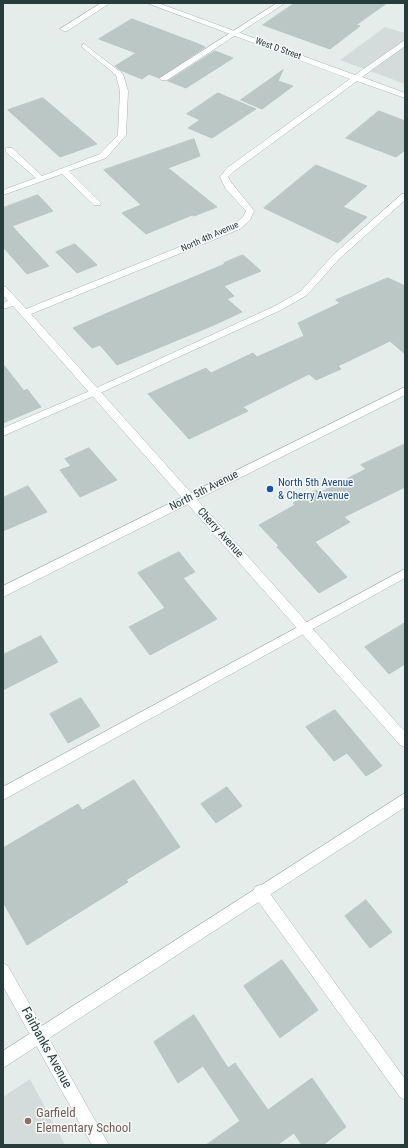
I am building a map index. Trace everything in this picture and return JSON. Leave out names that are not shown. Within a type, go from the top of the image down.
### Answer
[{"type":"street","points":[[64,29],[106,3]]},
{"type":"street","name":"West D Street","points":[[151,3],[405,96]]},
{"type":"street","name":"North 4th Avenue","points":[[25,313],[237,227],[247,218],[250,210],[246,202],[227,186],[224,177],[230,170],[405,42]]},
{"type":"street","name":"Cherry Avenue","points":[[3,289],[405,741]]},
{"type":"street","points":[[3,306],[14,302]]},
{"type":"street","name":"North 5th Avenue","points":[[3,592],[405,391]]},
{"type":"street","points":[[3,1060],[405,798]]},
{"type":"street","name":"Fairbanks Avenue","points":[[3,971],[101,1145]]},
{"type":"lane","points":[[164,78],[282,3]]},
{"type":"lane","points":[[3,193],[103,156],[122,135],[124,91],[119,74],[84,46]]},
{"type":"lane","points":[[9,150],[40,179]]},
{"type":"lane","points":[[63,170],[97,203]]},
{"type":"lane","points":[[3,432],[95,392],[278,308],[304,293],[318,280],[336,257],[405,196]]},
{"type":"lane","points":[[3,794],[306,629],[405,573]]},
{"type":"lane","points":[[260,892],[405,1092]]},
{"type":"shaded area","points":[[385,27],[405,33],[405,84],[340,60]]},
{"type":"shaded area","name":"Garfield Elementary School","points":[[30,1079],[65,1145],[3,1145],[3,1097]]},
{"type":"building","points":[[295,3],[387,3],[356,25],[360,26],[330,49],[263,25]]},
{"type":"building","points":[[132,19],[205,47],[159,78],[149,74],[142,79],[120,70],[115,66],[136,53],[99,39]]},
{"type":"building","points":[[215,51],[233,58],[186,88],[168,81]]},
{"type":"building","points":[[283,70],[278,81],[293,86],[262,109],[241,100]]},
{"type":"building","points":[[218,93],[256,109],[212,138],[188,128],[200,120],[187,114]]},
{"type":"building","points":[[43,98],[97,144],[60,157],[8,110]]},
{"type":"building","points":[[379,111],[405,121],[405,150],[396,157],[346,138]]},
{"type":"building","points":[[194,139],[200,156],[168,168],[217,207],[194,216],[192,215],[146,234],[122,213],[141,205],[104,170]]},
{"type":"building","points":[[316,165],[367,186],[343,207],[367,217],[338,243],[264,208]]},
{"type":"building","points":[[38,195],[53,211],[12,226],[49,266],[27,274],[3,247],[3,208]]},
{"type":"building","points":[[75,244],[97,265],[77,273],[56,252]]},
{"type":"building","points":[[243,255],[261,271],[224,286],[234,296],[227,299],[242,312],[214,325],[117,365],[100,345],[92,348],[73,328],[225,264],[224,263]]},
{"type":"building","points":[[388,278],[405,286],[405,354],[390,341],[338,366],[341,369],[316,380],[309,374],[243,407],[248,411],[189,439],[148,394],[206,368],[211,373],[253,353],[257,357],[304,336],[298,323],[340,303],[336,300]]},
{"type":"building","points":[[3,364],[24,391],[27,389],[41,407],[3,423]]},
{"type":"building","points":[[405,444],[405,487],[344,517],[350,522],[315,542],[347,577],[319,593],[259,525],[295,505],[293,503],[316,490],[319,493],[366,469],[361,465]]},
{"type":"building","points":[[89,448],[117,480],[80,497],[60,470],[71,466],[65,459]]},
{"type":"building","points":[[28,486],[47,512],[3,531],[3,498]]},
{"type":"building","points":[[179,552],[195,572],[183,578],[217,619],[150,655],[129,627],[165,608],[138,573]]},
{"type":"building","points":[[405,623],[405,664],[389,674],[365,647]]},
{"type":"building","points":[[41,636],[58,662],[3,690],[3,655]]},
{"type":"building","points":[[81,698],[100,726],[68,743],[50,714]]},
{"type":"building","points":[[335,710],[382,766],[366,776],[347,753],[334,761],[306,727]]},
{"type":"building","points":[[134,780],[180,847],[126,880],[128,882],[27,945],[3,902],[3,848],[78,804],[82,810]]},
{"type":"building","points":[[227,787],[242,806],[216,823],[201,804]]},
{"type":"building","points":[[366,900],[392,932],[370,948],[345,916]]},
{"type":"building","points":[[282,960],[318,1010],[280,1038],[244,986]]},
{"type":"building","points":[[194,1015],[228,1068],[235,1063],[268,1110],[312,1078],[346,1127],[323,1145],[302,1145],[294,1133],[277,1145],[206,1145],[240,1121],[203,1066],[178,1083],[154,1042]]},
{"type":"place","name":"North 5th Avenue & Cherry Avenue","points":[[270,489]]},
{"type":"place","name":"Garfield Elementary School","points":[[28,1121]]}]
